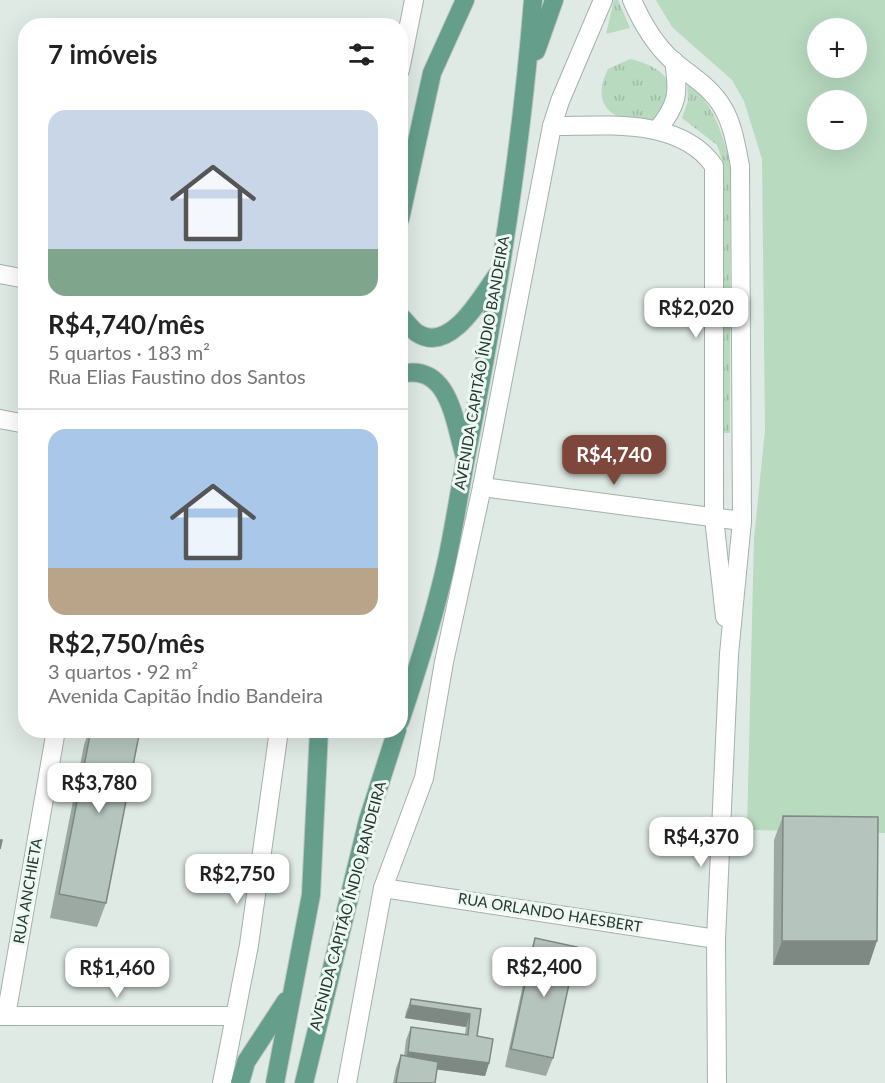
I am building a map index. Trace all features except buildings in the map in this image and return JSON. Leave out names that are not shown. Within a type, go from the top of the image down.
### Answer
[{"type":"main road","points":[[408,182],[432,73],[465,0]]},
{"type":"main road","name":"AVENIDA CAPITÃO ÍNDIO BANDEIRA","points":[[408,697],[421,659],[447,561],[473,430],[500,271],[527,75],[533,0]]},
{"type":"main road","points":[[527,75],[554,0]]},
{"type":"main road","points":[[408,324],[418,334],[435,337],[450,333],[464,321],[500,271]]},
{"type":"main road","points":[[408,372],[414,371],[427,374],[444,388],[466,459]]},
{"type":"main road","name":"AVENIDA CAPITÃO ÍNDIO BANDEIRA","points":[[274,1083],[311,895],[319,738]]},
{"type":"main road","name":"AVENIDA CAPITÃO ÍNDIO BANDEIRA","points":[[306,1080],[368,820],[394,738]]},
{"type":"main road","points":[[240,1083],[246,1062],[291,992]]},
{"type":"street","points":[[408,30],[414,0]]},
{"type":"street","points":[[347,1083],[383,888],[424,778],[444,662],[482,487],[552,126],[560,101],[603,0]]},
{"type":"street","points":[[632,0],[643,25],[674,61],[702,83],[723,108],[735,139],[740,166],[742,522],[729,654],[716,939],[717,1083]]},
{"type":"street","points":[[657,130],[671,114],[676,100],[674,61]]},
{"type":"street","points":[[552,126],[657,130],[686,139],[700,149],[714,166],[714,518],[729,654]]},
{"type":"street","points":[[0,274],[18,277]]},
{"type":"street","points":[[0,419],[18,422]]},
{"type":"street","points":[[482,487],[742,522]]},
{"type":"street","name":"RUA ANCHIETA","points":[[3,1016],[55,738]]},
{"type":"street","points":[[222,1083],[254,911],[278,738]]},
{"type":"street","name":"RUA ORLANDO HAESBERT","points":[[383,888],[716,939]]},
{"type":"street","points":[[3,1016],[235,1016]]},
{"type":"green space","points":[[614,0],[618,0],[630,28],[606,34]]},
{"type":"green space","points":[[656,0],[885,0],[885,833],[747,830],[754,539],[765,430],[762,159],[744,101],[732,80],[672,27]]},
{"type":"green space","points":[[630,59],[660,72],[670,85],[669,102],[654,121],[629,120],[610,111],[604,104],[603,83],[608,69]]},
{"type":"green space","points":[[687,78],[714,117],[730,162],[730,433],[721,433],[723,162],[717,145],[682,118],[688,101]]}]
